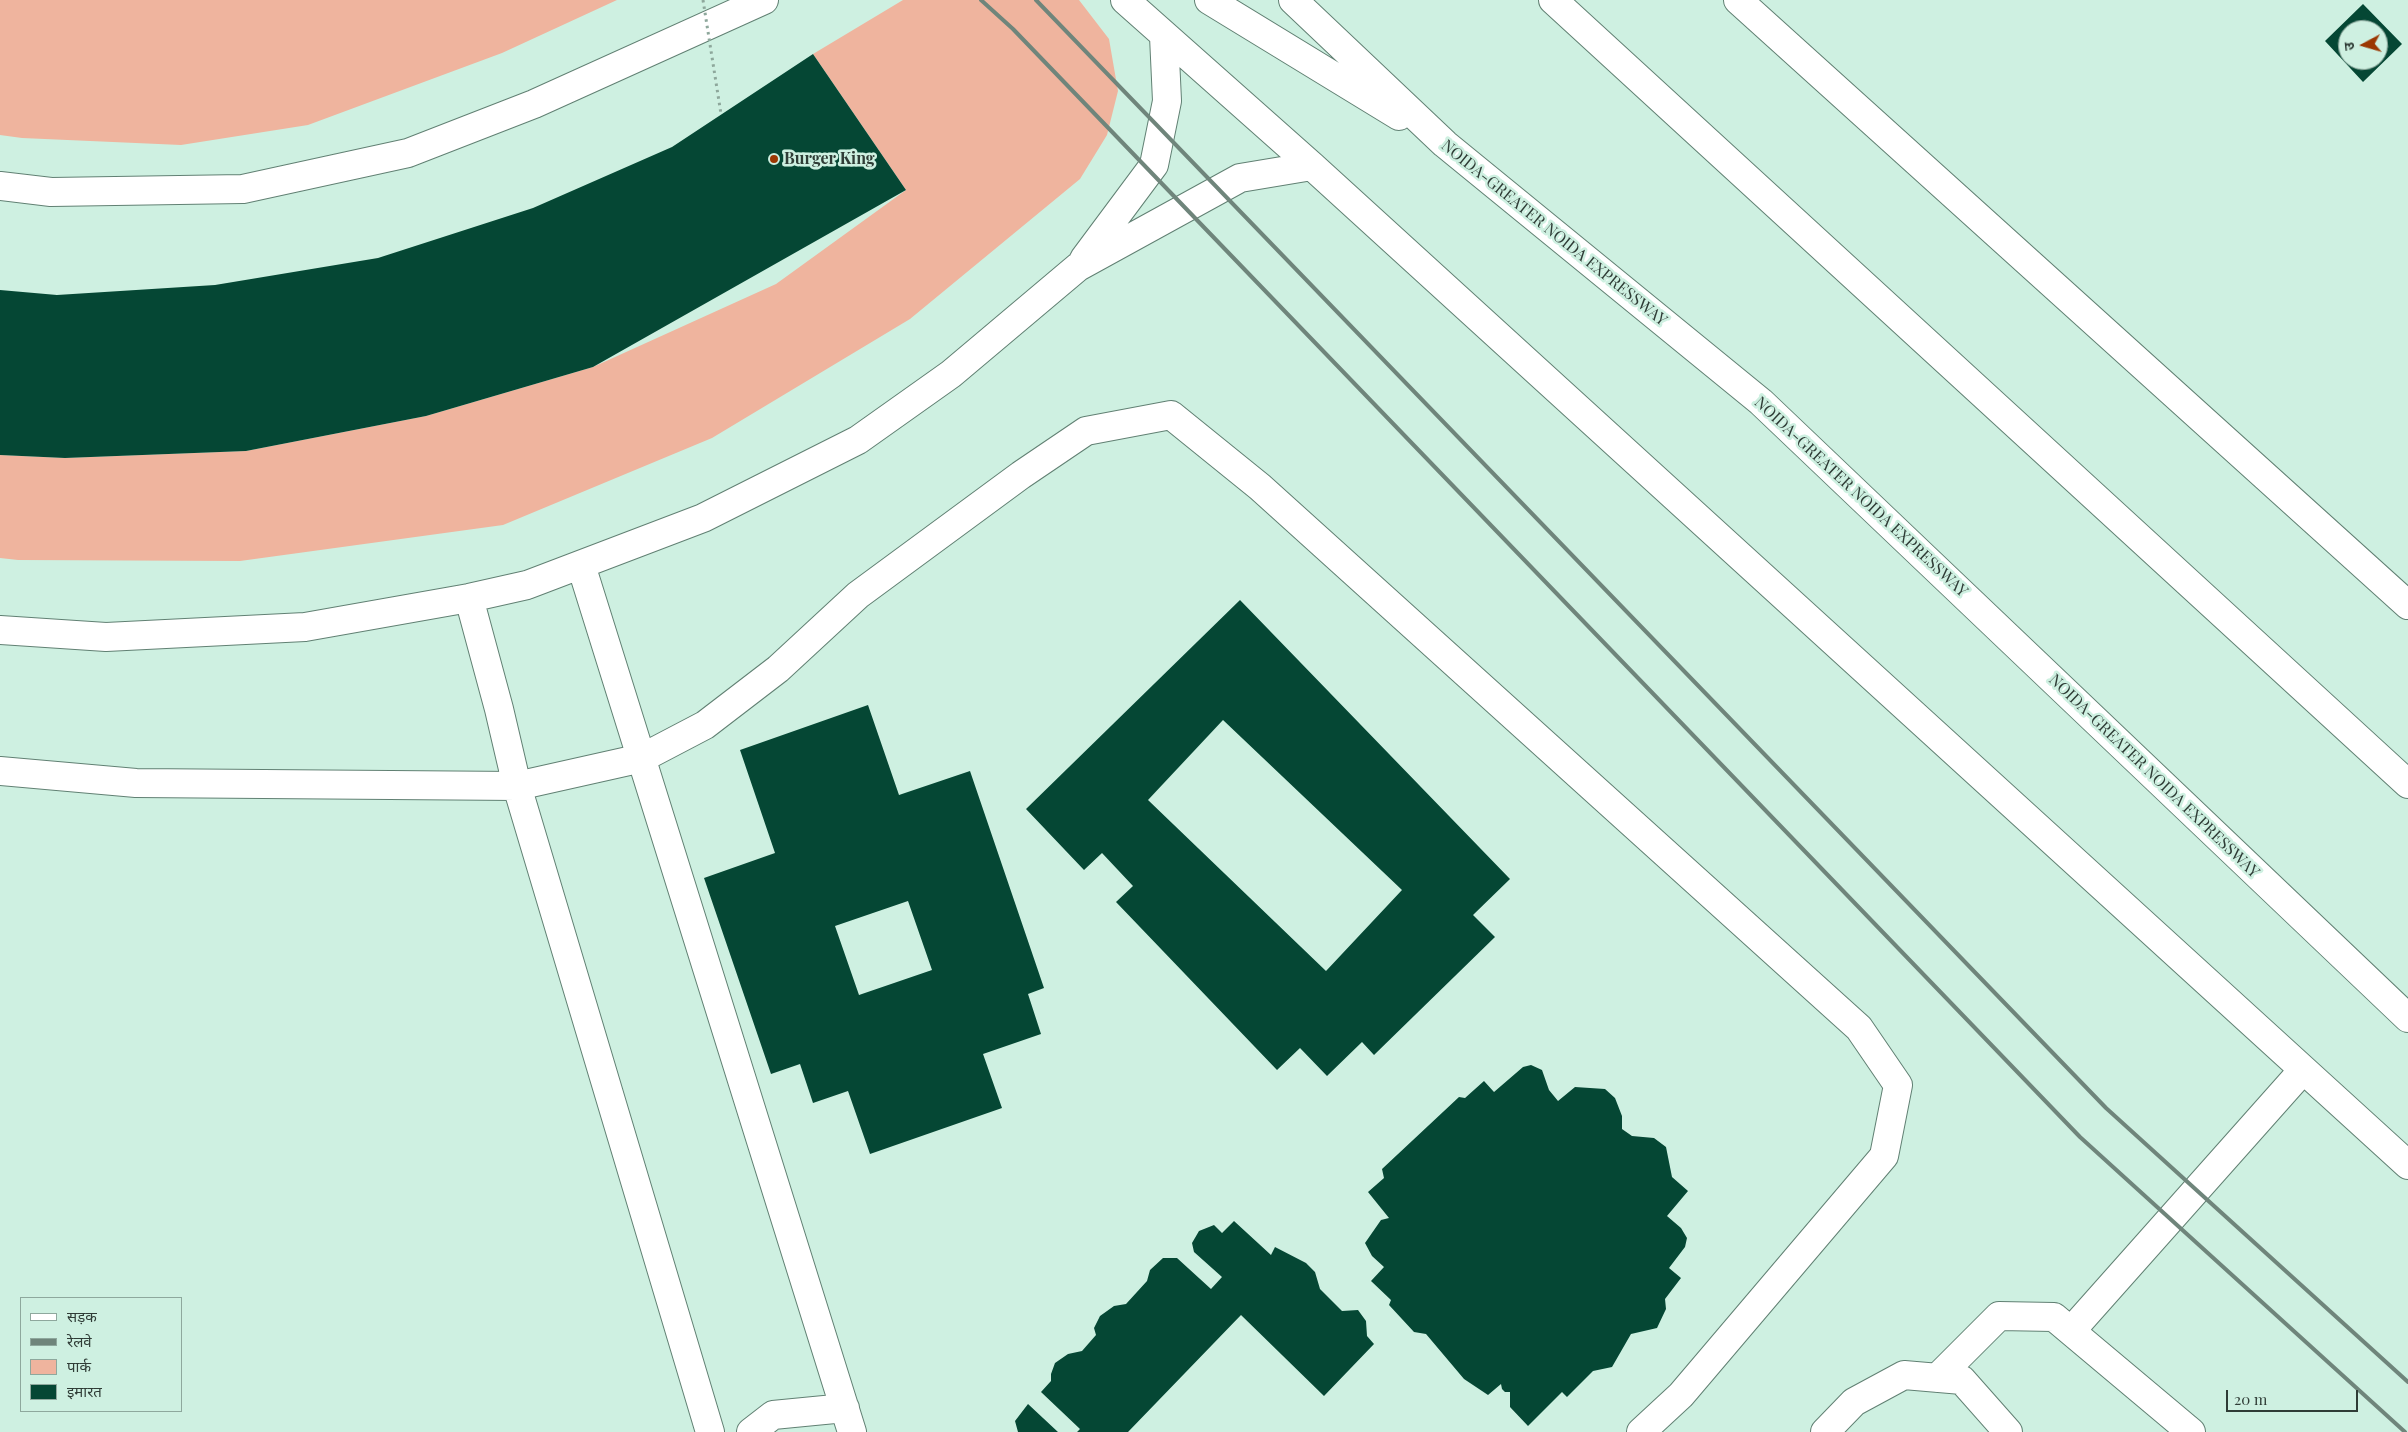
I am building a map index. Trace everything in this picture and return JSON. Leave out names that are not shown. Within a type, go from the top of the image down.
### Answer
[{"type":"main road","points":[[0,186],[51,192],[243,190],[408,153],[534,104],[764,0]]},
{"type":"main road","points":[[1125,0],[1312,166],[2408,1165]]},
{"type":"main road","points":[[1209,0],[1445,144]]},
{"type":"main road","name":"NOIDA-GREATER NOIDA EXPRESSWAY","points":[[1293,0],[1445,144],[1760,402],[2408,1018]]},
{"type":"main road","points":[[1553,0],[2408,784]]},
{"type":"main road","points":[[1738,0],[2408,605]]},
{"type":"main road","points":[[1078,267],[1154,165],[1167,101],[1164,36]]},
{"type":"main road","points":[[0,630],[106,636],[305,627],[468,598],[527,585],[704,518],[858,440],[951,374],[1078,267],[1240,178],[1312,166]]},
{"type":"main road","points":[[0,771],[136,783],[517,786],[642,758],[704,725],[778,669],[858,594],[1086,431],[1171,415],[1260,487],[1860,1028],[1898,1085],[1884,1156],[1680,1395],[1641,1432]]},
{"type":"main road","points":[[581,565],[848,1420],[773,1415],[751,1432]]},
{"type":"main road","points":[[468,598],[499,709],[517,786],[710,1432]]},
{"type":"main road","points":[[2072,1332],[2303,1070]]},
{"type":"main road","points":[[1937,1378],[1999,1316],[2054,1317],[2191,1432]]},
{"type":"main road","points":[[1825,1432],[1854,1402],[1904,1375],[1962,1380],[2008,1432]]},
{"type":"path","points":[[703,0],[721,114]]},
{"type":"green space","points":[[0,0],[617,0],[502,53],[308,125],[181,145],[22,138],[0,135]]},
{"type":"green space","points":[[903,0],[1079,0],[1109,39],[1118,91],[1107,135],[1080,179],[910,319],[712,438],[503,525],[240,561],[18,560],[0,558],[0,455],[65,458],[246,451],[426,416],[593,367],[776,284],[906,190],[813,54]]},
{"type":"building","points":[[2363,4],[2379,20],[2347,20]]},
{"type":"building","points":[[2338,28],[2338,55],[2325,41]]},
{"type":"building","points":[[2388,30],[2402,44],[2388,58]]},
{"type":"building","points":[[813,54],[906,190],[593,367],[426,416],[246,451],[65,458],[0,455],[0,290],[57,295],[215,285],[378,258],[533,208],[672,147]]},
{"type":"building","points":[[2352,70],[2375,70],[2363,82]]},
{"type":"building","points":[[1240,600],[1510,879],[1473,915],[1495,937],[1374,1055],[1362,1042],[1327,1076],[1300,1048],[1277,1070],[1116,902],[1133,886],[1102,853],[1084,870],[1026,809]],"holes":[[[1223,720],[1402,890],[1326,971],[1148,800]]]},
{"type":"building","points":[[868,705],[899,795],[970,771],[1044,988],[1028,994],[1041,1034],[983,1054],[1002,1108],[870,1154],[848,1091],[813,1103],[800,1064],[771,1074],[704,878],[775,853],[740,750]],"holes":[[[908,901],[932,970],[859,995],[835,926]]]},
{"type":"building","points":[[1531,1065],[1542,1070],[1549,1090],[1558,1101],[1575,1087],[1605,1089],[1615,1098],[1622,1116],[1622,1129],[1632,1136],[1654,1138],[1666,1147],[1672,1177],[1688,1191],[1667,1216],[1681,1228],[1687,1238],[1685,1247],[1669,1268],[1681,1278],[1665,1299],[1666,1309],[1657,1328],[1631,1334],[1612,1367],[1593,1371],[1567,1397],[1562,1392],[1528,1426],[1510,1407],[1510,1392],[1505,1392],[1501,1384],[1488,1395],[1464,1379],[1426,1334],[1414,1332],[1389,1305],[1391,1300],[1371,1281],[1384,1267],[1372,1256],[1365,1243],[1381,1220],[1389,1218],[1368,1192],[1384,1178],[1382,1169],[1459,1097],[1465,1098],[1484,1081],[1494,1092],[1523,1067]]},
{"type":"building","points":[[1234,1221],[1271,1255],[1275,1247],[1306,1263],[1315,1272],[1320,1289],[1342,1311],[1358,1310],[1366,1321],[1367,1336],[1374,1344],[1324,1396],[1241,1315],[1128,1432],[1077,1432],[1080,1429],[1041,1392],[1051,1381],[1051,1374],[1055,1363],[1068,1354],[1082,1351],[1096,1335],[1094,1328],[1100,1316],[1114,1306],[1126,1304],[1147,1281],[1150,1270],[1163,1258],[1177,1258],[1211,1289],[1222,1277],[1194,1252],[1192,1243],[1199,1231],[1214,1225],[1222,1233]]},
{"type":"building","points":[[1028,1404],[1058,1432],[1018,1432],[1015,1421]]},
{"type":"railway","points":[[981,0],[1013,29],[2080,1137],[2405,1432]]},
{"type":"railway","points":[[1036,0],[2106,1108],[2408,1382]]},
{"type":"place","name":"Burger King","points":[[774,159]]}]
